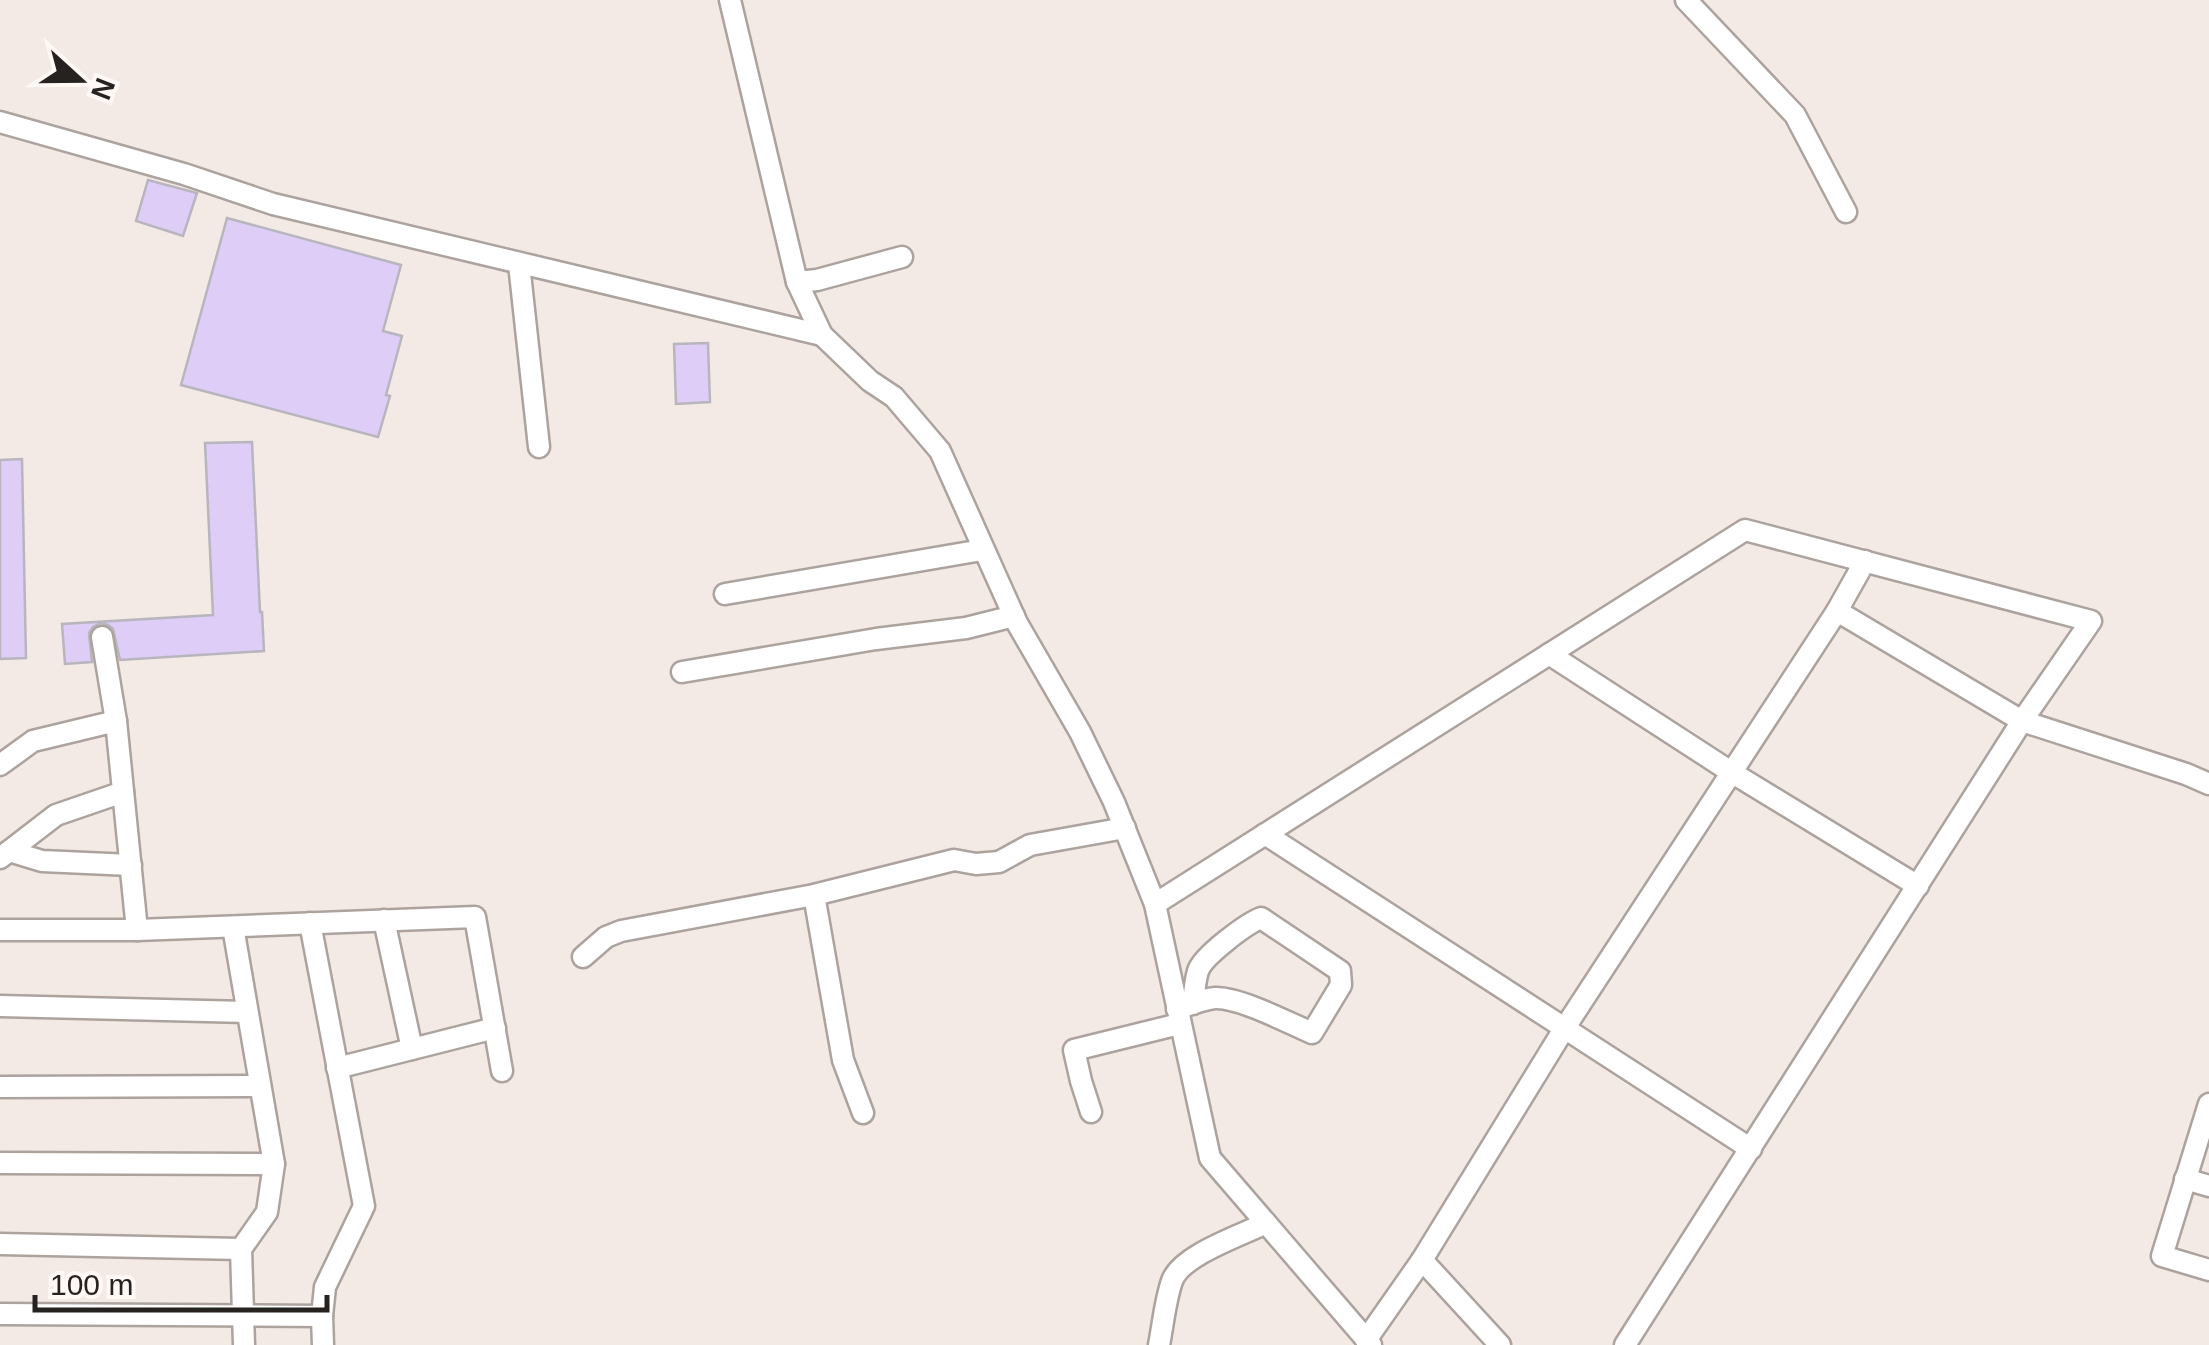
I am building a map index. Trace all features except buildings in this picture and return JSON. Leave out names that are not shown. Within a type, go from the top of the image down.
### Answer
[{"type":"street","points":[[730,0],[797,282],[822,335],[870,382],[894,397],[940,451],[1014,616],[1080,732],[1114,802],[1155,904],[1183,1012],[1210,1158],[1369,1342],[1564,1030],[1838,611],[1865,561]]},
{"type":"street","points":[[1686,0],[1796,115],[1846,212]]},
{"type":"street","points":[[0,122],[184,174],[273,204],[822,335]]},
{"type":"street","points":[[797,282],[902,257]]},
{"type":"street","points":[[518,264],[539,447]]},
{"type":"street","points":[[1155,904],[1745,530],[2090,621],[2022,721],[1624,1345]]},
{"type":"street","points":[[725,594],[982,550]]},
{"type":"street","points":[[1838,611],[2022,721],[2209,784]]},
{"type":"street","points":[[682,672],[966,628],[1014,616]]},
{"type":"street","points":[[102,637],[116,721],[138,930]]},
{"type":"street","points":[[1549,654],[1731,772],[1918,886]]},
{"type":"street","points":[[0,766],[34,741],[116,721]]},
{"type":"street","points":[[5,854],[56,815],[123,792]]},
{"type":"street","points":[[582,957],[606,937],[621,931],[814,895],[954,860],[976,864],[999,862],[1030,846],[1124,828]]},
{"type":"street","points":[[1264,834],[1751,1148]]},
{"type":"street","points":[[5,854],[42,862],[131,865]]},
{"type":"street","points":[[814,895],[843,1060],[863,1113]]},
{"type":"street","points":[[0,930],[138,930],[475,916],[502,1070]]},
{"type":"street","points":[[1091,1112],[1074,1050],[1183,1012],[1216,998],[1242,1004],[1312,1033],[1341,985],[1340,971],[1261,918],[1203,962],[1183,1012]]},
{"type":"street","points":[[384,920],[412,1049]]},
{"type":"street","points":[[310,924],[364,1206],[325,1287],[323,1345]]},
{"type":"street","points":[[233,926],[274,1164],[267,1212],[241,1249],[244,1345]]},
{"type":"street","points":[[0,1006],[246,1012]]},
{"type":"street","points":[[337,1068],[494,1028]]},
{"type":"street","points":[[0,1086],[259,1086]]},
{"type":"street","points":[[2208,1107],[2162,1256],[2209,1270]]},
{"type":"street","points":[[0,1162],[274,1164]]},
{"type":"street","points":[[2185,1179],[2209,1186]]},
{"type":"street","points":[[1159,1345],[1172,1279],[1180,1268],[1266,1223]]},
{"type":"street","points":[[0,1244],[241,1249]]},
{"type":"street","points":[[1422,1260],[1500,1345]]},
{"type":"street","points":[[0,1314],[322,1316]]}]
